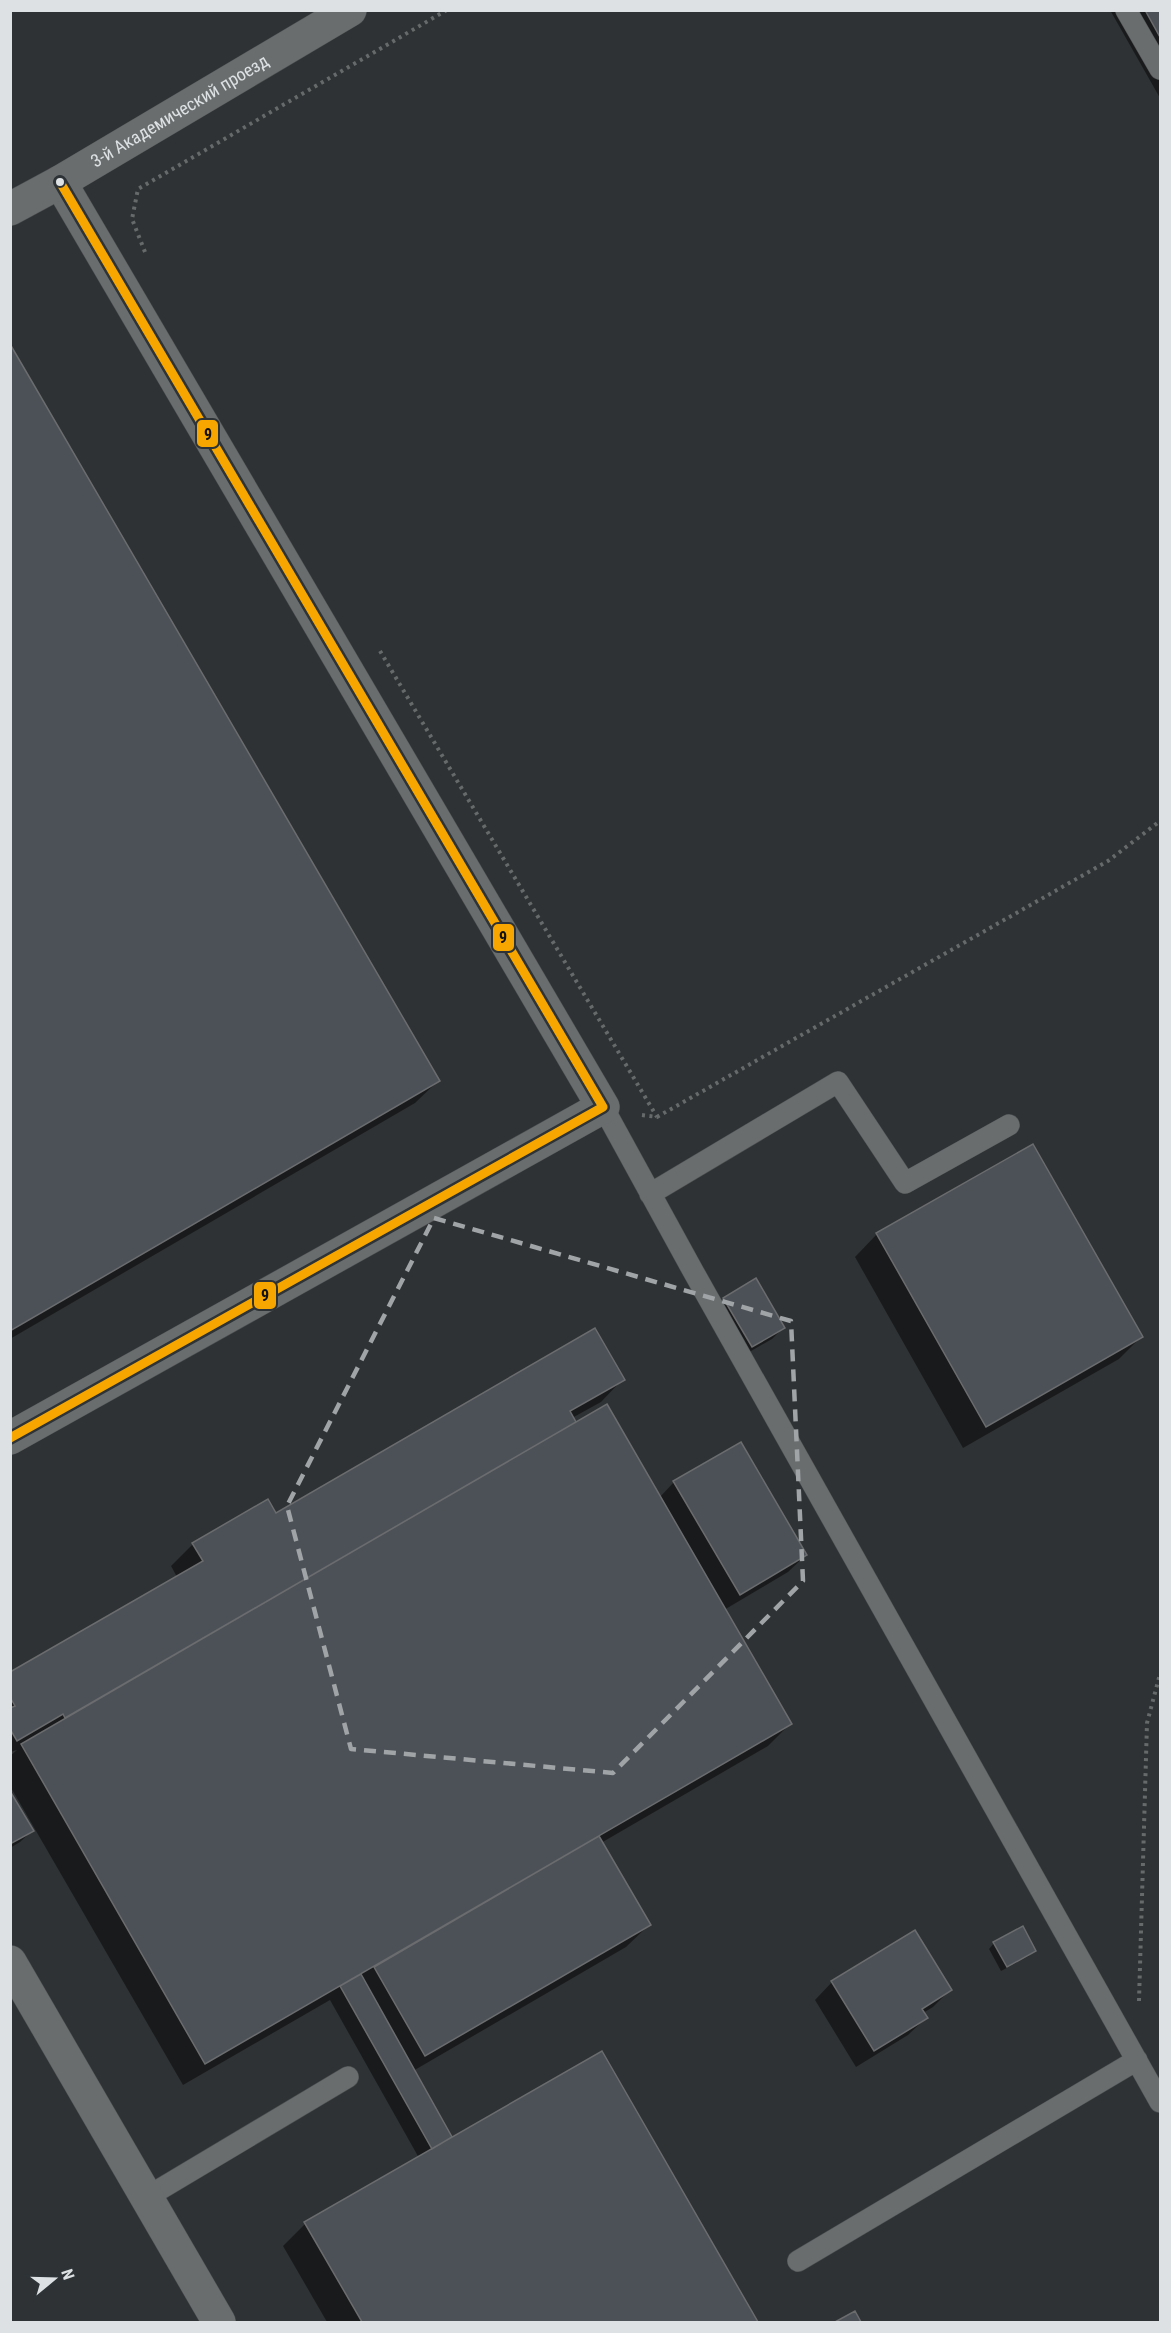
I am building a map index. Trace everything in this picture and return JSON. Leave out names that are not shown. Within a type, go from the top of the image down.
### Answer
[{"type":"street","name":"3-й Академический проезд","points":[[10,209],[60,182],[350,10]]},
{"type":"street","points":[[10,1438],[603,1107],[60,182]]},
{"type":"street","points":[[10,1962],[219,2322]]},
{"type":"lane","points":[[1126,10],[1161,69]]},
{"type":"lane","points":[[651,1194],[838,1082],[905,1183],[1009,1125]]},
{"type":"lane","points":[[603,1107],[1161,2103]]},
{"type":"lane","points":[[798,2261],[1137,2061]]},
{"type":"lane","points":[[147,2197],[348,2077]]},
{"type":"path","points":[[149,260],[132,219],[138,189],[447,10]]},
{"type":"path","points":[[378,648],[657,1118]]},
{"type":"path","points":[[603,1107],[657,1118],[1108,861],[1161,821]]},
{"type":"path","points":[[1138,2002],[1147,1723],[1161,1674]]},
{"type":"highlighted area","points":[[434,1218],[791,1321],[803,1581],[613,1773],[351,1749],[287,1506]]},
{"type":"building","points":[[1145,10],[1160,10],[1160,37]]},
{"type":"building","points":[[10,344],[440,1081],[10,1331]]},
{"type":"building","points":[[1033,1144],[1143,1337],[986,1427],[876,1233]]},
{"type":"building","points":[[756,1278],[785,1328],[752,1347],[723,1298]]},
{"type":"building","points":[[595,1328],[625,1380],[570,1411],[576,1422],[65,1718],[63,1714],[17,1741],[10,1729],[10,1708],[15,1706],[10,1697],[10,1672],[203,1561],[192,1543],[268,1499],[276,1513]]},
{"type":"building","points":[[607,1404],[792,1724],[205,2064],[21,1744]]},
{"type":"building","points":[[741,1442],[807,1555],[740,1595],[673,1481]]},
{"type":"building","points":[[10,1791],[34,1831],[10,1844]]},
{"type":"building","points":[[599,1836],[651,1925],[425,2056],[374,1967]]},
{"type":"building","points":[[1023,1926],[1036,1951],[1007,1967],[993,1942]]},
{"type":"building","points":[[915,1930],[952,1990],[922,2009],[928,2018],[874,2051],[831,1981]]},
{"type":"building","points":[[361,1974],[452,2137],[432,2149],[340,1986]]},
{"type":"building","points":[[602,2051],[758,2322],[362,2322],[304,2222]]},
{"type":"building","points":[[855,2311],[861,2322],[835,2322]]},
{"type":"transit line","name":"9","points":[[10,1438],[603,1107],[60,182]]}]
